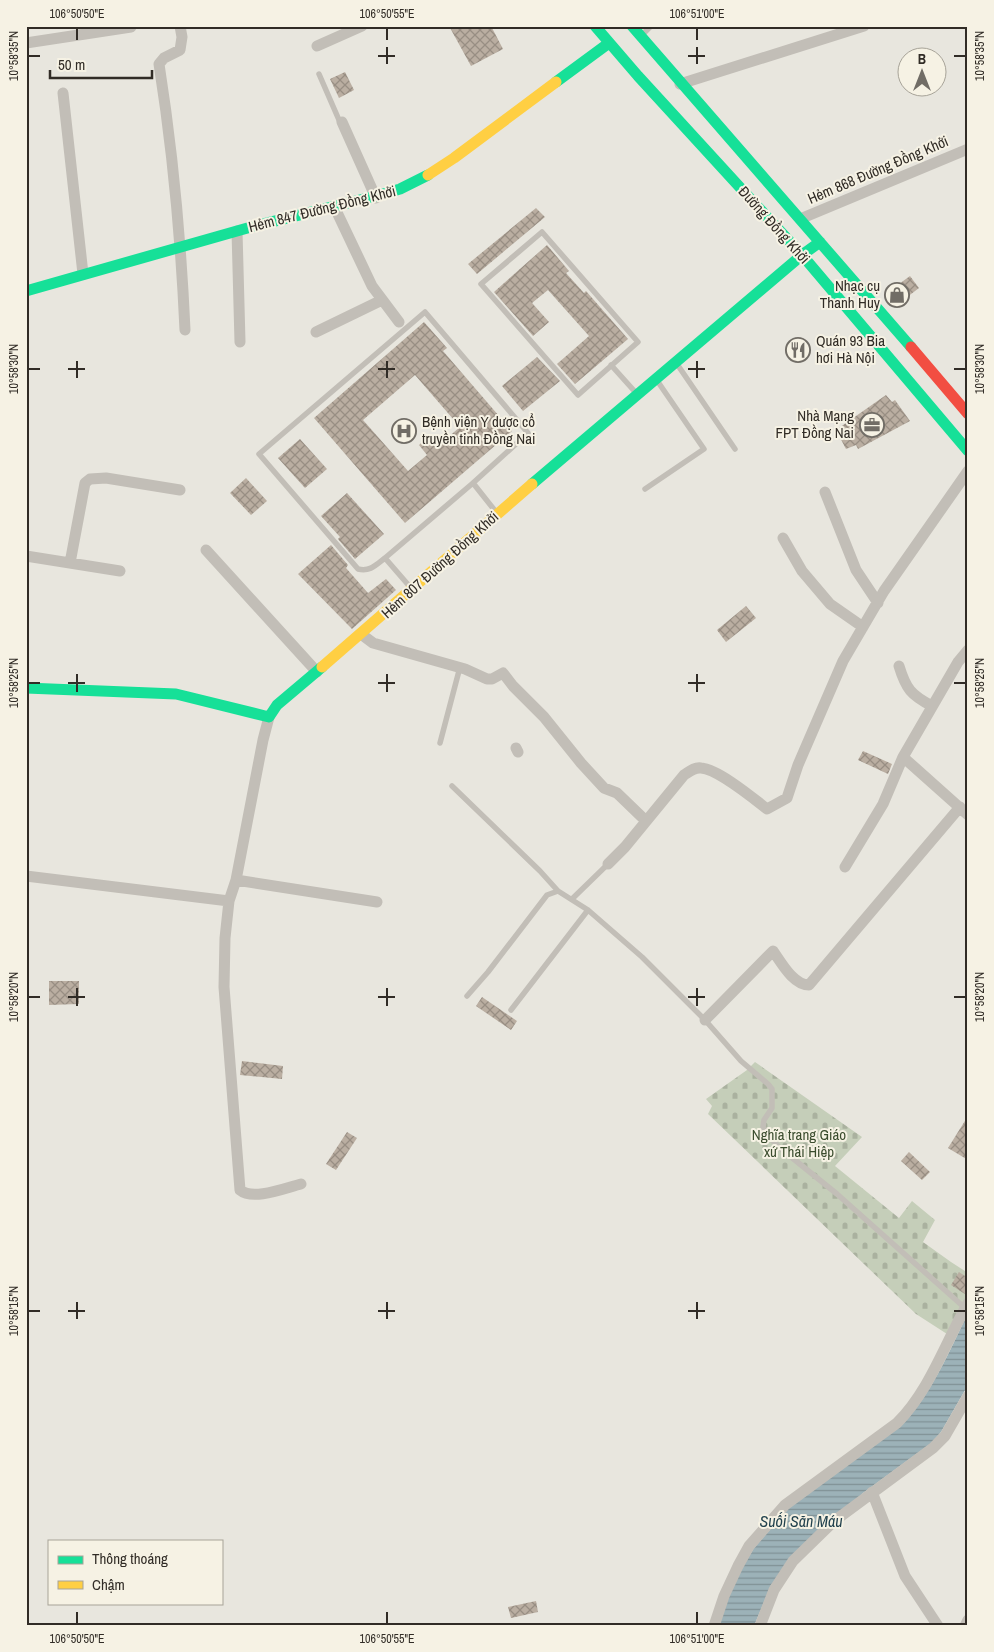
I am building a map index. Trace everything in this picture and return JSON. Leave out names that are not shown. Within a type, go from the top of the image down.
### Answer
[{"type":"street","points":[[180,26],[182,36],[180,50],[164,58],[160,64],[169,127],[181,247],[185,330]]},
{"type":"street","points":[[317,46],[362,26]]},
{"type":"street","name":"Đường Đồng Khởi","points":[[595,26],[802,255],[968,451]]},
{"type":"street","name":"Đường Đồng Khởi","points":[[632,26],[680,84],[800,219],[968,414]]},
{"type":"street","points":[[680,84],[864,26]]},
{"type":"street","points":[[26,43],[98,29],[131,27]]},
{"type":"street","name":"Hẻm 847 Đường Đồng Khởi","points":[[26,290],[237,231],[334,206],[376,198],[411,185],[456,158],[609,43]]},
{"type":"street","points":[[63,93],[83,274]]},
{"type":"street","points":[[342,122],[376,198]]},
{"type":"street","name":"Hẻm 868 Đường Đồng Khởi","points":[[800,219],[968,149]]},
{"type":"street","points":[[334,206],[368,278],[399,322]]},
{"type":"street","points":[[237,231],[240,342]]},
{"type":"street","name":"Hẻm 807 Đường Đồng Khởi","points":[[269,717],[277,705],[362,634],[498,513],[802,255],[820,242]]},
{"type":"street","points":[[316,332],[382,300]]},
{"type":"street","points":[[608,864],[691,770],[700,768],[711,771],[767,809],[787,798],[798,765],[843,661],[878,603],[968,471]]},
{"type":"street","points":[[70,563],[85,483],[90,479],[106,478],[180,490]]},
{"type":"street","points":[[825,492],[856,570],[878,603]]},
{"type":"street","points":[[783,538],[802,571],[830,604],[863,627]]},
{"type":"street","points":[[206,550],[317,672]]},
{"type":"street","points":[[26,556],[120,571]]},
{"type":"street","points":[[362,634],[373,643],[460,668],[489,680],[503,673],[513,686],[544,717],[604,788],[617,793],[646,821]]},
{"type":"street","points":[[845,867],[883,804],[902,757],[958,662],[968,650]]},
{"type":"street","points":[[898,666],[908,690],[916,698],[932,706]]},
{"type":"street","points":[[26,688],[176,694],[269,717],[261,748],[236,880],[229,901],[225,938],[224,987],[240,1190],[245,1194],[256,1195],[300,1184]]},
{"type":"street","points":[[706,1020],[773,951],[800,984],[808,985],[964,811],[902,757]]},
{"type":"street","points":[[26,876],[229,901]]},
{"type":"street","points":[[236,880],[377,902]]},
{"type":"street","points":[[714,1626],[724,1596],[749,1546],[785,1505],[897,1423],[910,1410],[933,1372],[967,1307]]},
{"type":"street","points":[[760,1626],[774,1590],[793,1561],[833,1522],[933,1448],[945,1436],[968,1396]]},
{"type":"street","points":[[872,1492],[905,1576],[938,1626]]},
{"type":"street","points":[[964,1626],[968,1620]]},
{"type":"lane","points":[[640,36],[651,26]]},
{"type":"lane","points":[[319,74],[339,120],[342,122]]},
{"type":"lane","points":[[542,232],[638,342],[612,366],[578,395],[481,284],[542,232]]},
{"type":"lane","points":[[425,312],[528,434],[473,483],[370,570],[358,569],[259,454],[425,312]]},
{"type":"lane","points":[[676,362],[735,449]]},
{"type":"lane","points":[[612,366],[637,394]]},
{"type":"lane","points":[[645,489],[704,449],[656,379]]},
{"type":"lane","points":[[473,483],[498,513]]},
{"type":"lane","points":[[385,558],[412,590]]},
{"type":"lane","points":[[440,743],[460,668]]},
{"type":"lane","points":[[452,786],[540,871],[558,891],[588,910],[642,957],[706,1020],[741,1061],[768,1084],[772,1090],[772,1108],[764,1120],[763,1127],[773,1142],[837,1194],[967,1307]]},
{"type":"lane","points":[[572,899],[608,864]]},
{"type":"lane","points":[[467,996],[488,972],[547,895],[558,891]]},
{"type":"lane","points":[[512,1010],[588,910]]},
{"type":"green space","name":"Nghĩa trang Giáo xứ Thái Hiệp","points":[[755,1062],[862,1137],[835,1166],[899,1218],[912,1201],[935,1220],[923,1242],[968,1273],[968,1293],[947,1334],[916,1314],[708,1114],[712,1106],[706,1099],[747,1070]]},
{"type":"water","name":"Suối Săn Máu","points":[[968,1313],[968,1385],[941,1432],[930,1444],[863,1493],[771,1585],[754,1626],[719,1626],[728,1597],[754,1548],[789,1508],[901,1426],[912,1414],[930,1387]]},
{"type":"building","points":[[449,26],[491,26],[503,49],[471,66]]},
{"type":"building","points":[[345,72],[354,90],[339,98],[330,79]]},
{"type":"building","points":[[536,208],[545,217],[477,274],[468,264]]},
{"type":"building","points":[[547,245],[569,271],[566,273],[584,293],[586,291],[628,339],[575,384],[557,364],[589,336],[548,290],[532,303],[549,322],[533,336],[494,292]]},
{"type":"building","points":[[910,276],[919,288],[898,304],[888,292]]},
{"type":"building","points":[[424,322],[447,348],[443,351],[512,431],[405,523],[314,418]],"holes":[[[415,375],[460,427],[440,444],[431,434],[419,445],[427,455],[408,471],[363,420]]]},
{"type":"building","points":[[537,357],[560,381],[523,411],[502,386]]},
{"type":"building","name":"Nhà Mạng FPT Đồng Nai","points":[[886,395],[892,402],[895,400],[910,421],[858,449],[856,445],[846,449],[836,430]]},
{"type":"building","points":[[300,439],[327,469],[305,488],[278,458]]},
{"type":"building","points":[[246,478],[267,501],[251,515],[230,493]]},
{"type":"building","points":[[347,493],[384,534],[355,559],[338,539],[340,537],[321,516]]},
{"type":"building","points":[[331,545],[348,565],[346,568],[368,593],[386,579],[396,590],[352,629],[298,574]]},
{"type":"building","points":[[746,606],[756,618],[726,642],[717,630]]},
{"type":"building","points":[[863,751],[892,764],[888,774],[858,760]]},
{"type":"building","points":[[49,981],[79,981],[79,1004],[49,1005]]},
{"type":"building","points":[[482,997],[517,1021],[511,1030],[476,1006]]},
{"type":"building","points":[[242,1061],[283,1066],[282,1079],[240,1075]]},
{"type":"building","points":[[968,1116],[968,1160],[948,1148]]},
{"type":"building","points":[[347,1132],[357,1138],[336,1170],[326,1164]]},
{"type":"building","points":[[909,1152],[930,1172],[922,1180],[901,1161]]},
{"type":"building","points":[[959,1272],[968,1278],[968,1296],[951,1285]]},
{"type":"building","points":[[536,1601],[538,1612],[511,1618],[508,1607]]},
{"type":"traffic: fast","points":[[595,26],[638,76],[802,255],[968,451]]},
{"type":"traffic: fast","points":[[632,26],[911,347]]},
{"type":"traffic: fast","points":[[556,82],[609,43]]},
{"type":"traffic: fast","points":[[26,291],[251,227],[380,195],[400,189],[428,175]]},
{"type":"traffic: fast","points":[[532,484],[802,255],[820,242]]},
{"type":"traffic: fast","points":[[26,688],[176,694],[269,717],[277,705],[322,667]]},
{"type":"traffic: slow","points":[[428,175],[454,158],[556,82]]},
{"type":"traffic: slow","points":[[322,667],[532,484]]},
{"type":"traffic: jam","points":[[911,347],[968,414]]},
{"type":"place","name":"Nhạc cụ Thanh Huy","points":[[897,295]]},
{"type":"place","name":"Quán 93 Bia hơi Hà Nội","points":[[798,350]]},
{"type":"place","name":"Nhà Mạng FPT Đồng Nai","points":[[872,425]]},
{"type":"place","name":"Bệnh viện Y dược cổ truyền tỉnh Đồng Nai","points":[[404,431]]}]
